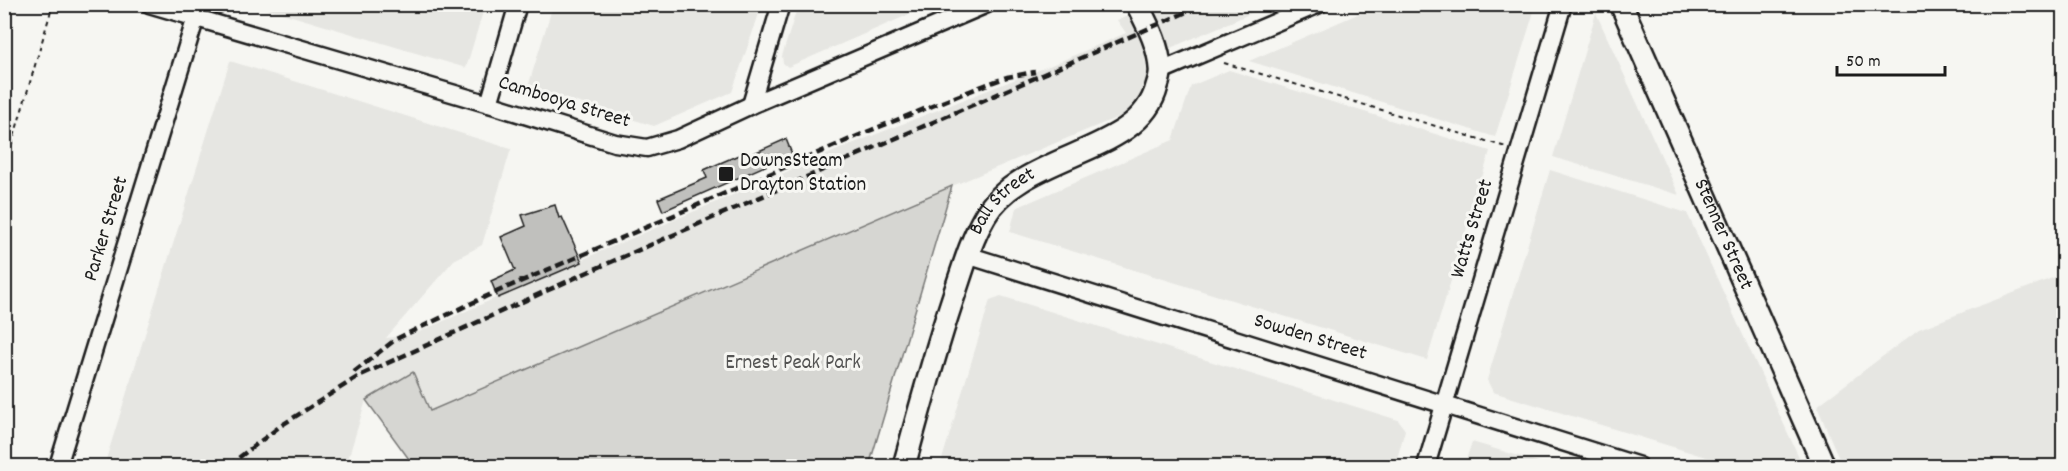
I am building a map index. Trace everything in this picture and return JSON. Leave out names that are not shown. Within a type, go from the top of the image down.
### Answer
[{"type":"main road","points":[[1137,4],[1158,53],[1161,71]]},
{"type":"main road","name":"Stenner Street","points":[[1621,4],[1824,466]]},
{"type":"main road","name":"Ball Street","points":[[903,466],[935,352],[967,255],[985,215],[1015,184],[1058,160],[1117,134],[1143,115],[1151,105],[1161,71]]},
{"type":"street","name":"Cambooya Street","points":[[149,4],[198,11],[615,143],[647,148],[678,139],[751,105],[987,4]]},
{"type":"street","points":[[489,104],[518,4]]},
{"type":"street","points":[[751,105],[781,4]]},
{"type":"street","points":[[1161,71],[1319,4]]},
{"type":"street","name":"Watts Street","points":[[1426,466],[1563,4]]},
{"type":"street","name":"Parker Street","points":[[58,466],[198,11]]},
{"type":"street","name":"Sowden Street","points":[[967,255],[1639,466]]},
{"type":"path","points":[[4,171],[53,4]]},
{"type":"path","points":[[1199,55],[1520,152]]},
{"type":"shaded area","points":[[553,4],[762,5],[732,92],[654,126],[528,87]]},
{"type":"shaded area","points":[[798,4],[931,5],[788,67],[783,63],[782,56]]},
{"type":"shaded area","points":[[1381,4],[1536,5],[1495,137],[1249,61]]},
{"type":"shaded area","points":[[255,5],[485,5],[466,68]]},
{"type":"shaded area","points":[[1158,5],[1270,5],[1145,59],[1148,81],[1140,108],[952,186],[430,411],[413,372],[366,400],[346,466],[104,466],[230,61],[511,149],[482,245],[454,260],[386,338],[412,335],[854,143],[1126,33],[1117,20]]},
{"type":"shaded area","points":[[1596,13],[1679,195],[1553,157]]},
{"type":"shaded area","points":[[2063,57],[2063,101],[2053,75]]},
{"type":"shaded area","points":[[1229,70],[1490,151],[1427,360],[1010,232],[1016,208],[1173,140],[1191,86]]},
{"type":"shaded area","points":[[1550,170],[1687,213],[1803,466],[1735,466],[1493,392],[1487,380]]},
{"type":"shaded area","points":[[2063,274],[2063,466],[1842,466],[1817,406],[1919,329]]},
{"type":"shaded area","points":[[1001,296],[1398,420],[1405,430],[1395,466],[940,466],[990,300]]},
{"type":"shaded area","points":[[1472,442],[1552,466],[1464,466]]},
{"type":"green space","name":"Ernest Peak Park","points":[[952,186],[869,466],[414,466],[366,400],[413,372],[430,411]]},
{"type":"building","name":"DownsSteam Drayton Station","points":[[786,139],[792,154],[663,211],[658,199],[707,178],[704,170],[741,154],[743,158]]},
{"type":"building","points":[[555,205],[559,218],[562,217],[582,262],[498,298],[491,281],[515,270],[501,237],[526,226],[522,215]]},
{"type":"railway","points":[[228,466],[279,427],[359,376],[588,272],[1205,4]]},
{"type":"railway","points":[[354,372],[396,339],[487,296],[869,131],[1007,77],[1035,72]]},
{"type":"place","name":"DownsSteam Drayton Station","points":[[726,174]]}]
